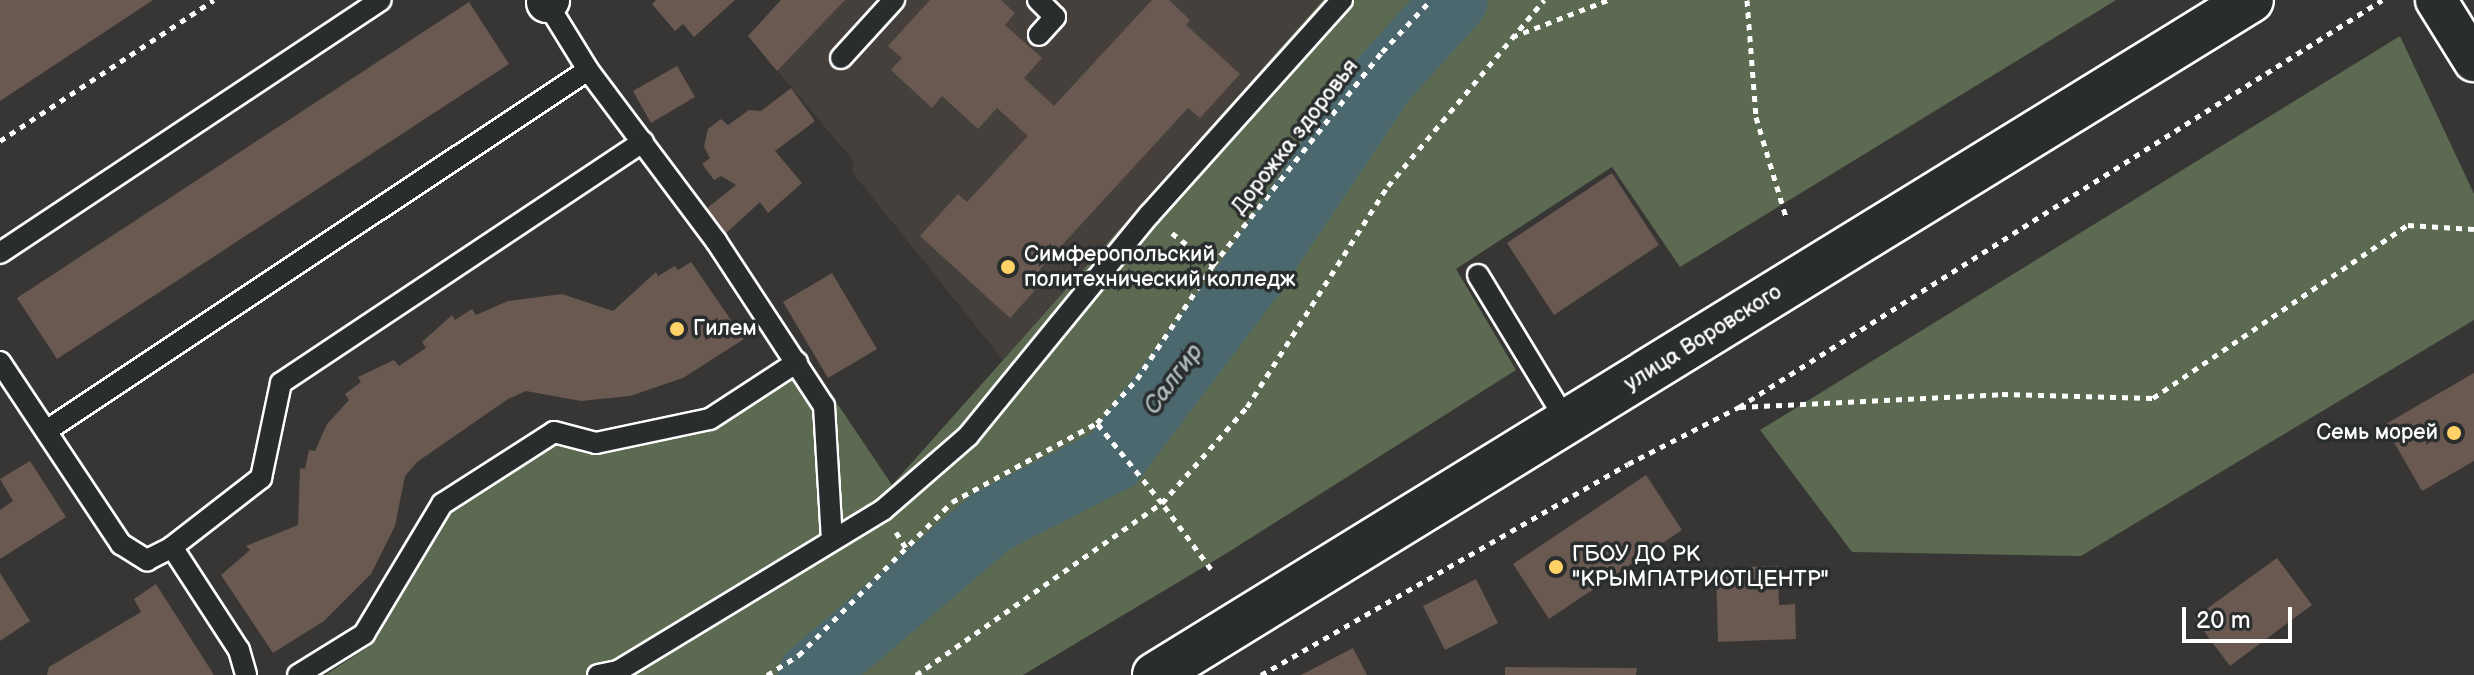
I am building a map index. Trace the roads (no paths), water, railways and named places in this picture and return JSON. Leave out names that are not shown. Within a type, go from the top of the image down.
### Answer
[{"type":"main road","name":"улица Воровского","points":[[1155,675],[1191,663],[1567,422],[2251,0]]},
{"type":"street","points":[[2436,0],[2474,61]]},
{"type":"lane","points":[[0,253],[381,0]]},
{"type":"lane","points":[[841,58],[894,0]]},
{"type":"lane","points":[[1038,0],[1055,17],[1039,35]]},
{"type":"lane","points":[[598,675],[618,671],[883,510],[968,436],[1149,215],[1342,0]]},
{"type":"lane","points":[[547,1],[588,70],[643,142],[797,362],[824,406],[832,539]]},
{"type":"lane","points":[[46,431],[588,70]]},
{"type":"lane","points":[[0,362],[121,544],[147,560],[172,547],[261,478],[281,383],[643,142]]},
{"type":"lane","points":[[1478,275],[1567,422]]},
{"type":"lane","points":[[298,675],[364,634],[442,504],[554,432],[596,443],[710,419],[797,362]]},
{"type":"lane","points":[[172,547],[239,650],[246,675]]},
{"type":"waterway","name":"Салгир","points":[[811,675],[992,521],[1113,459],[1252,275],[1381,82],[1455,0]]},
{"type":"place","name":"Симферопольский политехнический колледж","points":[[1008,267]]},
{"type":"place","name":"Гилем","points":[[677,329]]},
{"type":"place","name":"Семь морей","points":[[2454,433]]},
{"type":"place","name":"ГБОУ ДО РК \"КРЫМПАТРИОТЦЕНТР\"","points":[[1556,567]]}]
